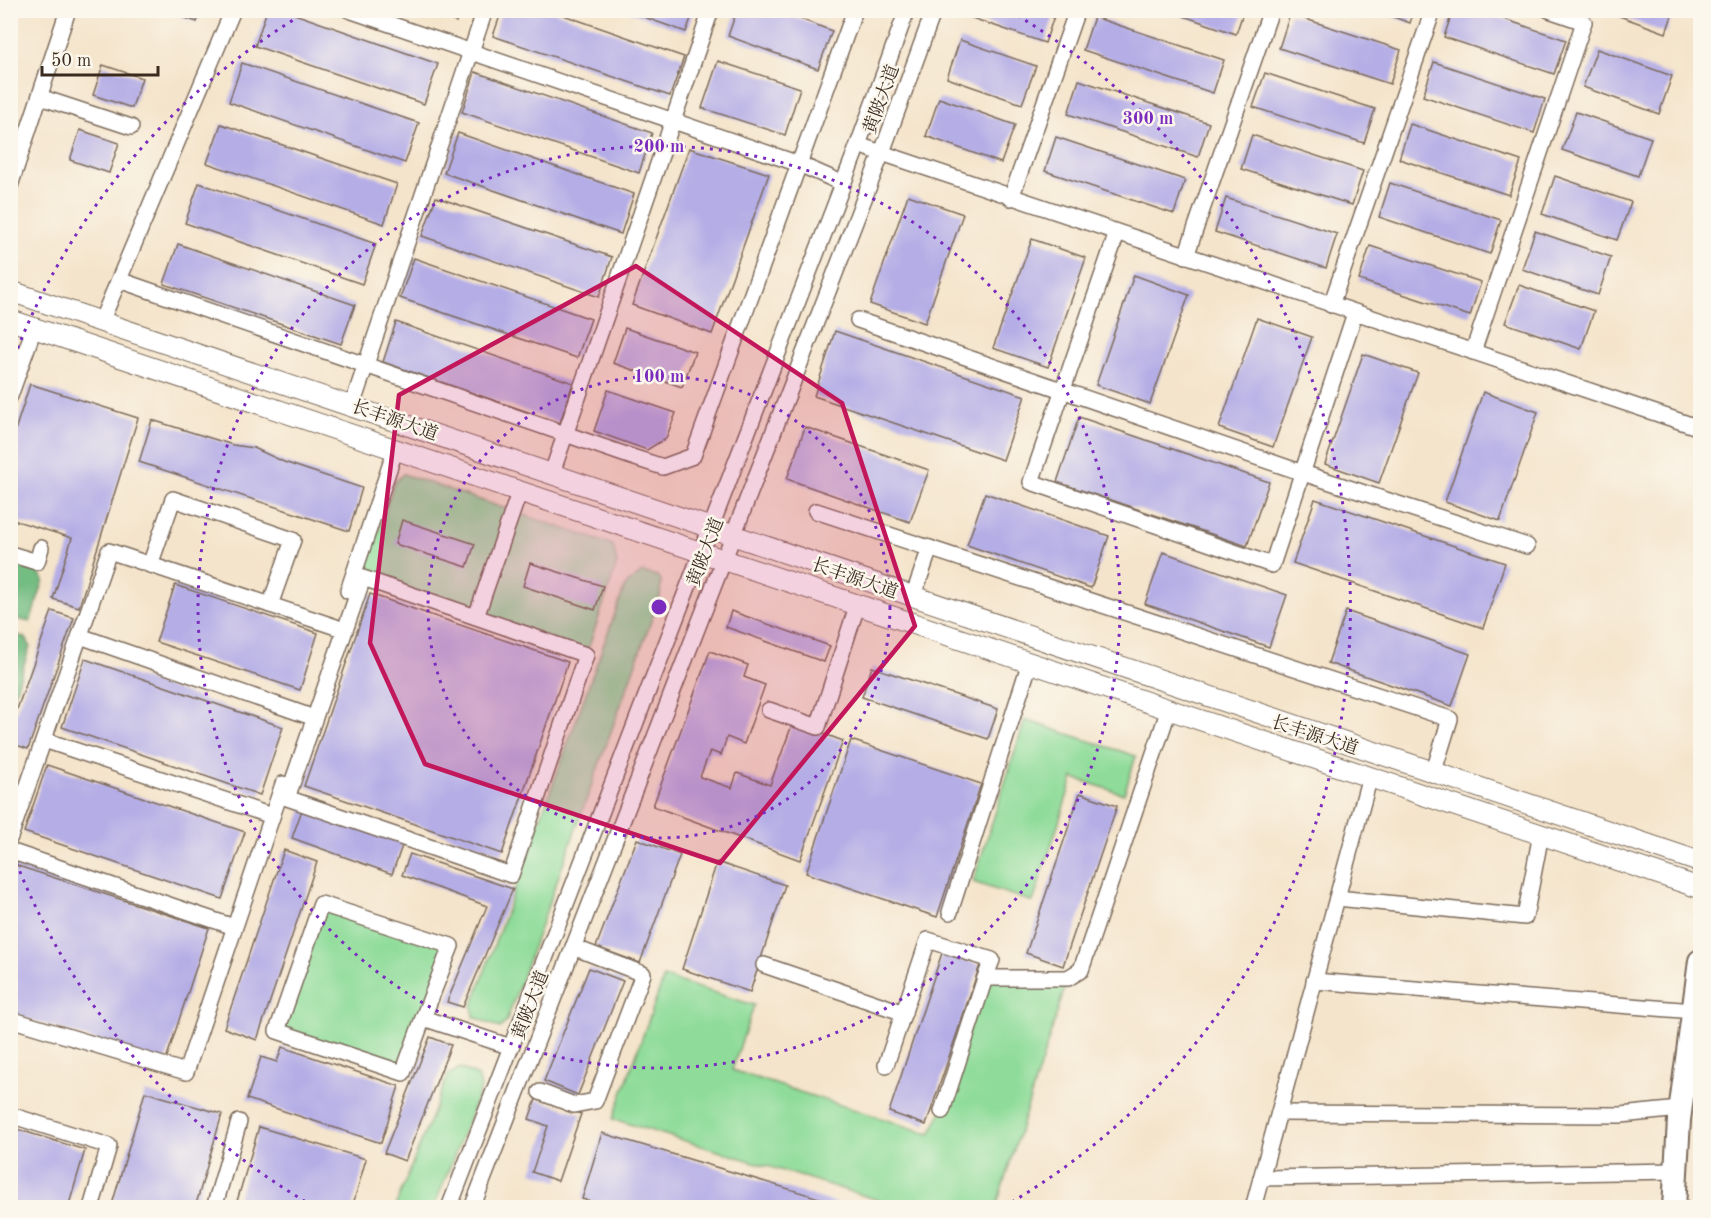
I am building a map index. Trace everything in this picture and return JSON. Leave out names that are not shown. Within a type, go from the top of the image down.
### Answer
[{"type":"highway","points":[[1674,1208],[1680,1109],[1701,961]]},
{"type":"main road","name":"长丰源大道","points":[[10,291],[552,473],[1433,774],[1701,862]]},
{"type":"main road","name":"长丰源大道","points":[[10,320],[1701,888]]},
{"type":"street","points":[[10,186],[69,10]]},
{"type":"street","points":[[101,322],[233,10]]},
{"type":"street","points":[[349,10],[800,164],[842,183]]},
{"type":"street","points":[[352,406],[485,10]]},
{"type":"street","points":[[552,473],[711,10]]},
{"type":"street","points":[[119,280],[663,467],[693,456],[855,10]]},
{"type":"street","name":"黄陂大道","points":[[449,1208],[858,145],[907,10]]},
{"type":"street","name":"黄陂大道","points":[[472,1208],[881,155],[934,10]]},
{"type":"street","points":[[1011,198],[1077,10]]},
{"type":"street","points":[[1186,256],[1271,10]]},
{"type":"street","points":[[1331,305],[1433,10]]},
{"type":"street","points":[[1473,352],[1584,22],[1549,10]]},
{"type":"street","points":[[40,97],[131,127]]},
{"type":"street","points":[[858,145],[881,155],[1701,428]]},
{"type":"street","points":[[1116,233],[1031,482],[1272,565],[1355,313]]},
{"type":"street","points":[[858,320],[1303,473],[1527,546]]},
{"type":"street","points":[[10,396],[34,328]]},
{"type":"street","points":[[10,1019],[186,1072],[396,448]]},
{"type":"street","points":[[476,617],[520,490]]},
{"type":"street","points":[[150,565],[173,498],[293,540],[270,605]]},
{"type":"street","points":[[816,511],[1450,720],[1433,774]]},
{"type":"street","points":[[10,554],[37,562],[41,548]]},
{"type":"street","points":[[912,597],[930,548]]},
{"type":"street","points":[[10,837],[109,551],[336,627]]},
{"type":"street","points":[[363,578],[476,617],[586,655],[511,875],[287,798],[363,578]]},
{"type":"street","points":[[769,710],[818,727],[858,603]]},
{"type":"street","points":[[80,636],[306,715]]},
{"type":"street","points":[[950,912],[1030,662]]},
{"type":"street","points":[[985,978],[1068,978],[1081,970],[1169,709]]},
{"type":"street","points":[[44,740],[272,816]]},
{"type":"street","points":[[1253,1208],[1370,777]]},
{"type":"street","points":[[1337,898],[1525,917],[1541,834]]},
{"type":"street","points":[[10,851],[234,927]]},
{"type":"street","points":[[321,904],[451,946],[423,1018],[403,1073],[277,1031],[321,904]]},
{"type":"street","points":[[886,1065],[928,940],[992,960],[942,1111]]},
{"type":"street","points":[[540,1092],[574,1105],[595,1101],[643,974],[573,947]]},
{"type":"street","points":[[764,965],[904,1013]]},
{"type":"street","points":[[1314,981],[1694,1011]]},
{"type":"street","points":[[423,1018],[511,1047]]},
{"type":"street","points":[[1279,1113],[1621,1115],[1680,1109]]},
{"type":"street","points":[[10,1115],[109,1146],[91,1208]]},
{"type":"street","points":[[214,1208],[239,1122]]},
{"type":"street","points":[[1261,1178],[1676,1171]]},
{"type":"highlighted area","points":[[636,266],[842,403],[915,626],[720,863],[425,764],[370,643],[399,395]]},
{"type":"green space","points":[[403,474],[613,545],[617,564],[586,655],[363,578],[394,483]]},
{"type":"green space","points":[[11,564],[38,572],[44,580],[30,622],[11,618]]},
{"type":"green space","points":[[642,572],[657,576],[661,580],[660,596],[506,1022],[500,1028],[474,1017],[472,1006],[625,586]]},
{"type":"green space","points":[[11,633],[26,638],[30,646],[15,693],[11,695]]},
{"type":"green space","points":[[1025,720],[1136,756],[1124,794],[1073,778],[1033,902],[973,882]]},
{"type":"green space","points":[[321,904],[451,946],[403,1073],[277,1031]]},
{"type":"green space","points":[[664,977],[754,1005],[732,1070],[930,1134],[942,1111],[985,978],[1068,978],[996,1207],[901,1207],[613,1119]]},
{"type":"green space","points":[[460,1068],[478,1076],[481,1088],[434,1207],[395,1207],[448,1075]]},
{"type":"building","points":[[163,10],[201,10],[197,22]]},
{"type":"building","points":[[267,10],[283,10],[438,64],[424,104],[255,46]]},
{"type":"building","points":[[422,10],[460,10],[456,22]]},
{"type":"building","points":[[502,10],[549,10],[684,57],[670,96],[493,36]]},
{"type":"building","points":[[624,10],[694,10],[686,32]]},
{"type":"building","points":[[737,10],[777,10],[832,31],[818,69],[728,36]]},
{"type":"building","points":[[972,10],[1056,10],[1045,43],[969,17]]},
{"type":"building","points":[[1166,10],[1244,10],[1236,34]]},
{"type":"building","points":[[1374,10],[1414,10],[1410,23]]},
{"type":"building","points":[[1453,10],[1477,10],[1566,40],[1554,74],[1444,37]]},
{"type":"building","points":[[1603,10],[1674,10],[1666,33]]},
{"type":"building","points":[[1290,14],[1401,50],[1390,84],[1279,48]]},
{"type":"building","points":[[1094,17],[1224,60],[1213,93],[1083,50]]},
{"type":"building","points":[[960,40],[1036,66],[1022,104],[947,78]]},
{"type":"building","points":[[1597,49],[1672,76],[1659,114],[1583,87]]},
{"type":"building","points":[[718,61],[800,88],[785,135],[702,108]]},
{"type":"building","points":[[1434,62],[1545,99],[1534,133],[1423,96]]},
{"type":"building","points":[[242,63],[419,123],[405,163],[229,102]]},
{"type":"building","points":[[103,65],[142,78],[132,108],[93,95]]},
{"type":"building","points":[[475,72],[652,133],[639,173],[462,112]]},
{"type":"building","points":[[1265,73],[1375,109],[1364,143],[1253,107]]},
{"type":"building","points":[[1079,80],[1209,123],[1198,157],[1068,114]]},
{"type":"building","points":[[939,98],[1015,125],[1001,163],[926,136]]},
{"type":"building","points":[[1576,112],[1651,138],[1638,176],[1562,150]]},
{"type":"building","points":[[221,124],[397,184],[384,224],[207,163]]},
{"type":"building","points":[[1410,124],[1521,161],[1509,195],[1399,159]]},
{"type":"building","points":[[80,130],[119,143],[109,173],[70,160]]},
{"type":"building","points":[[458,133],[634,194],[621,234],[444,173]]},
{"type":"building","points":[[1252,135],[1363,171],[1352,205],[1241,169]]},
{"type":"building","points":[[1056,137],[1185,180],[1174,214],[1045,171]]},
{"type":"building","points":[[689,148],[769,174],[712,334],[632,305]]},
{"type":"building","points":[[1555,176],[1631,202],[1617,240],[1542,214]]},
{"type":"building","points":[[199,183],[376,244],[362,284],[185,223]]},
{"type":"building","points":[[1390,183],[1501,220],[1490,254],[1379,217]]},
{"type":"building","points":[[908,195],[963,214],[925,323],[870,304]]},
{"type":"building","points":[[436,197],[612,257],[599,297],[422,236]]},
{"type":"building","points":[[1226,198],[1337,234],[1326,268],[1215,232]]},
{"type":"building","points":[[1535,231],[1611,257],[1598,295],[1522,269]]},
{"type":"building","points":[[1032,239],[1086,258],[1048,367],[993,348]]},
{"type":"building","points":[[178,244],[355,305],[341,344],[164,284]]},
{"type":"building","points":[[1370,246],[1481,282],[1470,316],[1359,280]]},
{"type":"building","points":[[414,258],[591,319],[577,358],[400,298]]},
{"type":"building","points":[[1134,275],[1189,295],[1150,404],[1096,385]]},
{"type":"building","points":[[1519,285],[1594,311],[1581,349],[1505,323]]},
{"type":"building","points":[[1257,318],[1312,337],[1273,447],[1219,428]]},
{"type":"building","points":[[396,322],[573,383],[560,423],[383,362]]},
{"type":"building","points":[[625,328],[695,352],[682,387],[613,363]]},
{"type":"building","points":[[835,331],[1025,396],[1003,460],[814,396]]},
{"type":"building","points":[[1363,354],[1418,373],[1379,483],[1325,464]]},
{"type":"building","points":[[30,384],[138,418],[79,607],[53,599],[72,538],[10,519],[10,446]]},
{"type":"building","points":[[608,390],[676,413],[666,438],[647,450],[594,431]]},
{"type":"building","points":[[1483,392],[1538,412],[1500,521],[1445,502]]},
{"type":"building","points":[[1079,417],[1269,482],[1247,546],[1057,482]]},
{"type":"building","points":[[152,420],[233,445],[254,448],[284,462],[362,488],[349,531],[139,462]]},
{"type":"building","points":[[805,427],[929,470],[910,522],[787,479]]},
{"type":"building","points":[[985,493],[1109,536],[1091,588],[967,545]]},
{"type":"building","points":[[1315,499],[1505,563],[1483,628],[1293,563]]},
{"type":"building","points":[[402,520],[475,544],[467,567],[395,544]]},
{"type":"building","points":[[1163,552],[1287,595],[1269,647],[1145,604]]},
{"type":"building","points":[[530,563],[603,586],[595,610],[523,586]]},
{"type":"building","points":[[175,585],[318,633],[300,690],[156,642]]},
{"type":"building","points":[[370,594],[568,662],[502,854],[304,786]]},
{"type":"building","points":[[52,611],[74,618],[28,749],[10,743],[10,729]]},
{"type":"building","points":[[731,611],[830,646],[824,662],[726,627]]},
{"type":"building","points":[[1346,611],[1470,654],[1452,706],[1328,663]]},
{"type":"building","points":[[710,651],[748,665],[744,677],[765,685],[744,744],[727,737],[721,755],[710,751],[700,777],[732,788],[737,773],[770,785],[793,722],[843,741],[800,860],[653,806]]},
{"type":"building","points":[[85,659],[283,727],[260,795],[62,727]]},
{"type":"building","points":[[872,667],[998,709],[988,739],[862,697]]},
{"type":"building","points":[[851,740],[981,784],[937,917],[806,873]]},
{"type":"building","points":[[47,765],[245,832],[222,899],[24,832]]},
{"type":"building","points":[[1080,793],[1117,806],[1063,966],[1026,953]]},
{"type":"building","points":[[303,807],[403,843],[392,874],[292,838]]},
{"type":"building","points":[[637,839],[680,855],[640,963],[596,947]]},
{"type":"building","points":[[284,850],[317,862],[257,1040],[224,1028]]},
{"type":"building","points":[[410,854],[513,889],[463,1007],[447,1002],[487,906],[402,875]]},
{"type":"building","points":[[717,862],[785,885],[750,992],[682,969]]},
{"type":"building","points":[[15,865],[209,928],[165,1063],[10,1013],[10,879]]},
{"type":"building","points":[[942,953],[980,965],[926,1125],[889,1112]]},
{"type":"building","points":[[589,968],[623,981],[578,1095],[544,1081]]},
{"type":"building","points":[[430,1037],[451,1045],[405,1161],[384,1153]]},
{"type":"building","points":[[282,1047],[399,1086],[381,1143],[247,1099],[261,1057],[277,1062]]},
{"type":"building","points":[[145,1092],[222,1114],[195,1208],[111,1208]]},
{"type":"building","points":[[536,1099],[581,1114],[558,1181],[532,1172],[548,1126],[529,1119]]},
{"type":"building","points":[[10,1127],[85,1150],[68,1208],[10,1208]]},
{"type":"building","points":[[259,1127],[366,1159],[352,1208],[235,1208]]},
{"type":"building","points":[[602,1133],[849,1207],[611,1208],[582,1199]]}]
